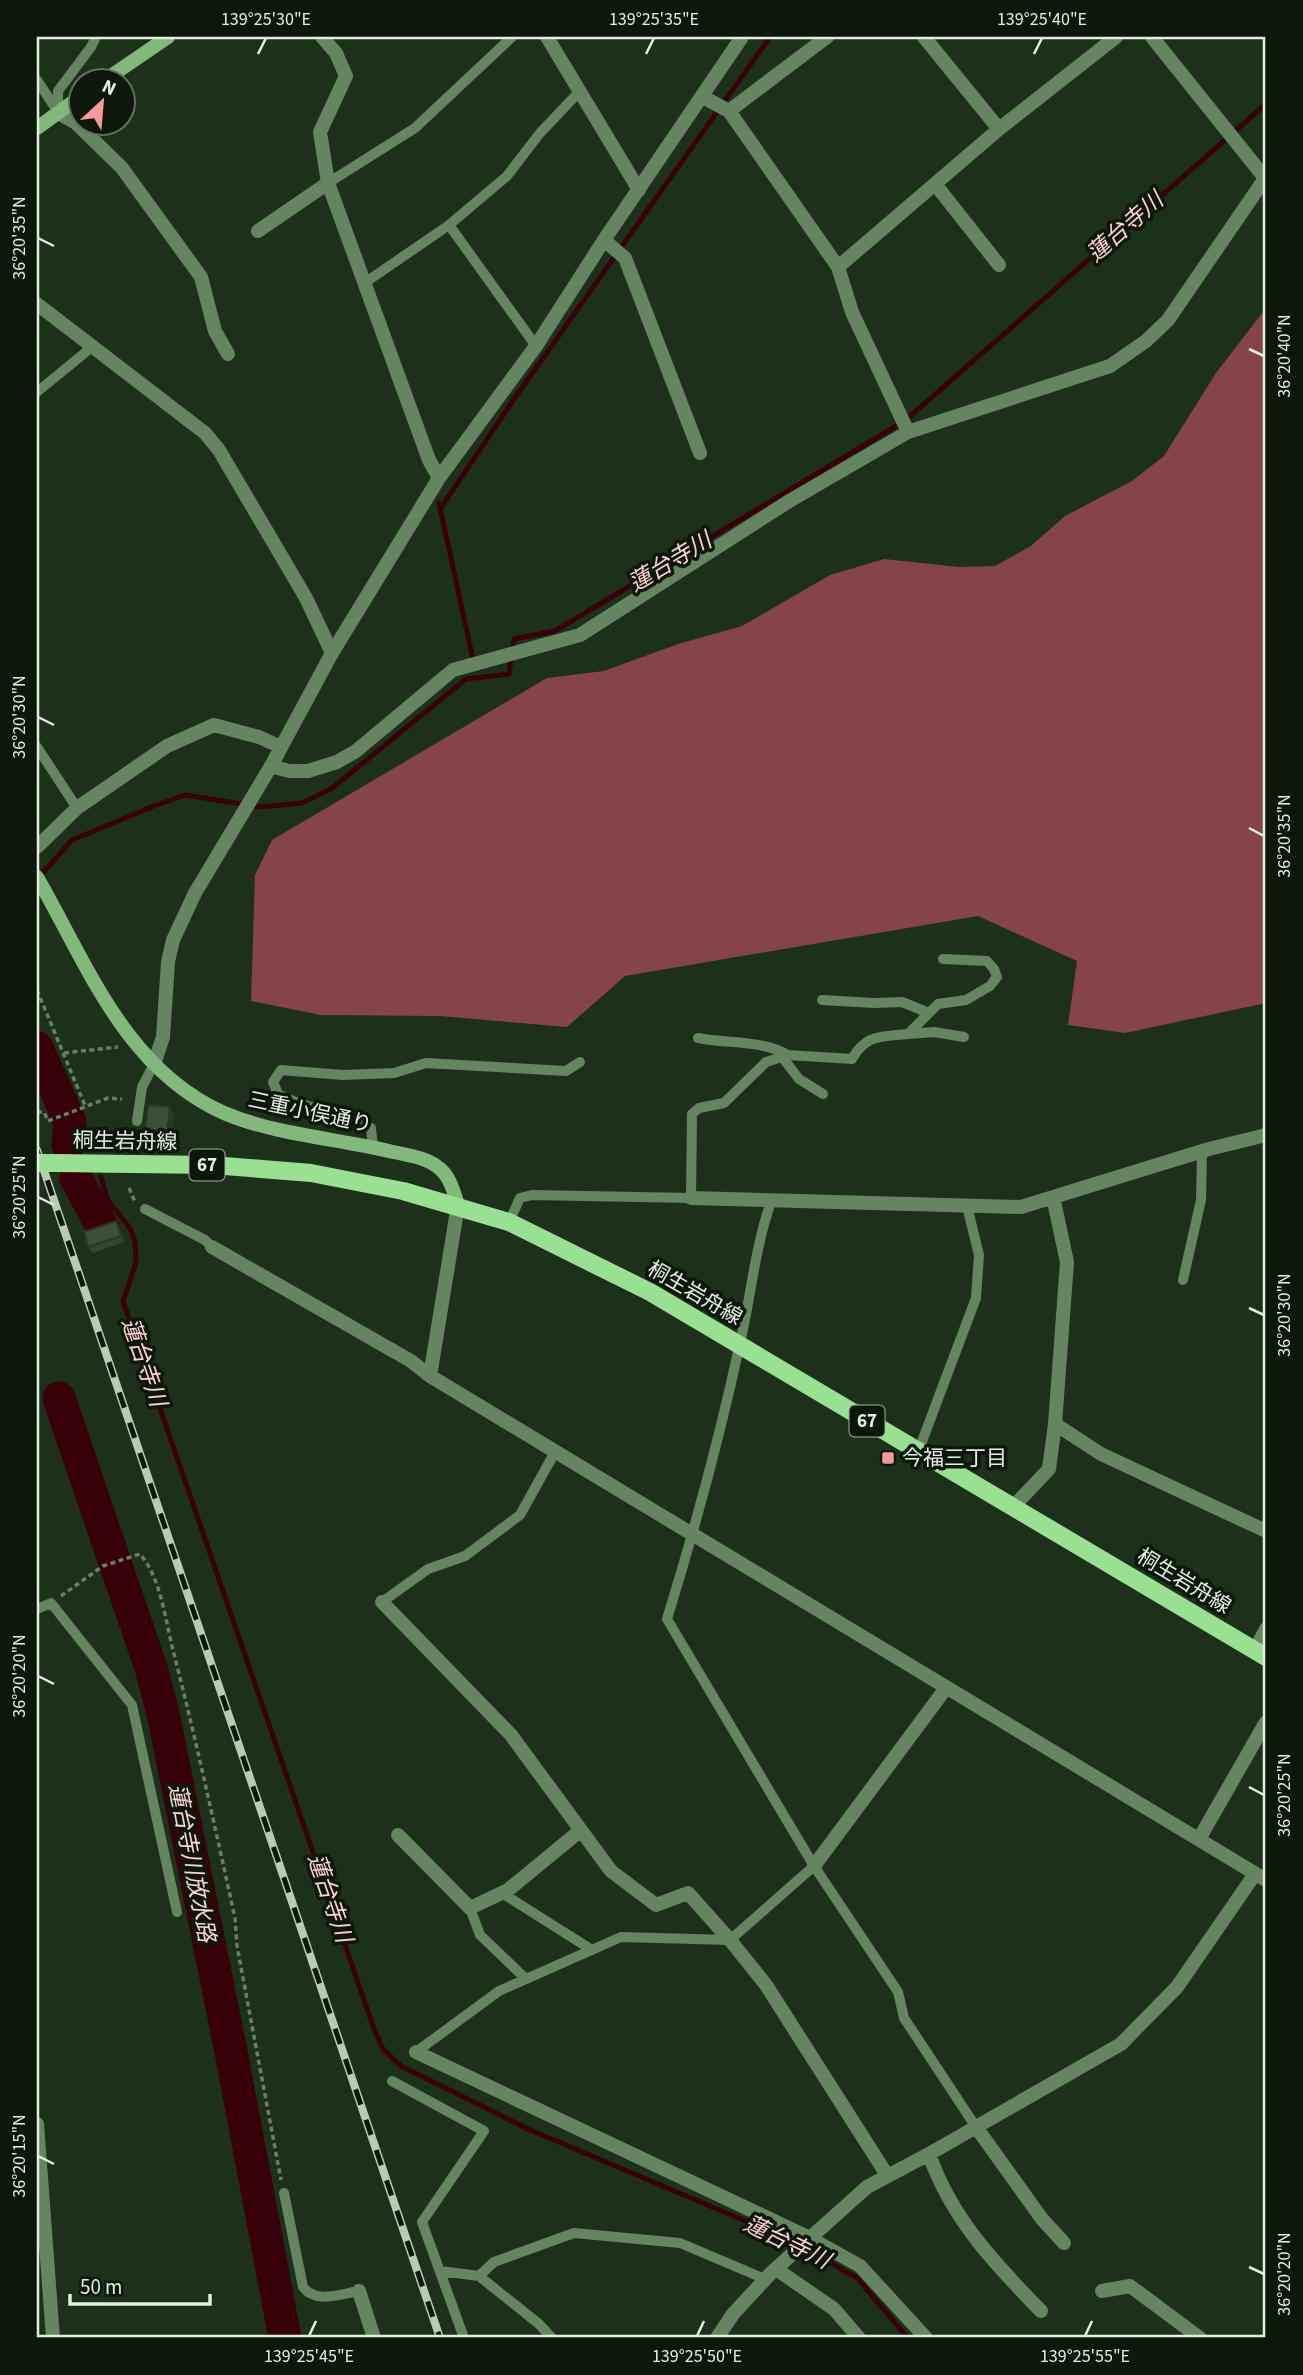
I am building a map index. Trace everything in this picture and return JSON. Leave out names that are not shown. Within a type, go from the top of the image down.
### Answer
[{"type":"main road","points":[[126,66],[168,37]]},
{"type":"main road","points":[[37,128],[66,107]]},
{"type":"main road","name":"三重小俣通り","points":[[37,877],[100,993],[136,1046],[154,1064],[203,1101],[244,1121],[420,1159],[441,1169],[458,1205]]},
{"type":"main road","name":"桐生岩舟線","points":[[45,1163],[212,1165],[298,1171],[359,1181],[458,1205],[509,1222],[650,1292],[1261,1653]]},
{"type":"street","points":[[322,37],[335,53],[346,76],[320,132],[328,183],[429,460],[439,478]]},
{"type":"street","points":[[547,37],[639,190]]},
{"type":"street","points":[[154,1064],[163,1037],[168,962],[173,940],[195,892],[271,766],[332,653],[439,478],[536,346],[604,240],[742,37]]},
{"type":"street","points":[[729,111],[827,37]]},
{"type":"street","points":[[924,37],[999,129]]},
{"type":"street","points":[[838,267],[999,129],[1116,37]]},
{"type":"street","points":[[271,766],[289,771],[308,771],[337,762],[356,751],[453,670],[579,635],[791,500],[908,432],[1110,366],[1146,341],[1168,320],[1266,178],[1152,37]]},
{"type":"street","points":[[703,97],[729,111],[838,267],[852,312],[908,432]]},
{"type":"street","points":[[58,113],[76,122],[122,168],[201,277],[215,331],[228,354]]},
{"type":"street","points":[[258,231],[328,183]]},
{"type":"street","points":[[935,184],[999,265]]},
{"type":"street","points":[[604,240],[625,258],[700,453]]},
{"type":"street","points":[[37,304],[205,433],[219,450],[306,598],[332,653]]},
{"type":"street","points":[[37,847],[76,808],[167,746],[214,725],[259,737],[281,747]]},
{"type":"street","points":[[691,1198],[1021,1207],[1202,1151],[1266,1135]]},
{"type":"street","points":[[1013,1507],[1049,1469],[1055,1424],[1067,1262],[1053,1197]]},
{"type":"street","points":[[430,1376],[458,1205]]},
{"type":"street","points":[[212,1247],[411,1361],[430,1376],[555,1452],[1261,1877],[1177,1987],[1121,2045],[867,2187],[771,2274],[733,2314],[717,2338]]},
{"type":"street","points":[[1055,1424],[1101,1454],[1266,1531]]},
{"type":"street","points":[[382,1602],[511,1735],[611,1871],[656,1905],[688,1894],[730,1940],[766,1985],[887,2175]]},
{"type":"street","points":[[1261,1653],[1266,1629]]},
{"type":"street","points":[[814,1866],[946,1688]]},
{"type":"street","points":[[1199,1839],[1266,1722]]},
{"type":"street","points":[[398,1835],[470,1908],[502,1894],[581,1830]]},
{"type":"street","points":[[416,2052],[810,2238],[860,2266],[926,2338]]},
{"type":"street","points":[[37,2124],[53,2338]]},
{"type":"street","points":[[976,2127],[1042,2219],[1064,2243]]},
{"type":"street","points":[[929,2154],[952,2206],[969,2232],[998,2267],[1041,2311]]},
{"type":"street","points":[[771,2274],[834,2309],[859,2338]]},
{"type":"street","points":[[1102,2291],[1130,2286],[1200,2338]]},
{"type":"street","points":[[359,2291],[374,2338]]},
{"type":"lane","points":[[58,113],[58,92],[96,37]]},
{"type":"lane","points":[[328,183],[415,128],[512,37]]},
{"type":"lane","points":[[37,80],[58,113]]},
{"type":"lane","points":[[363,284],[449,225],[507,176],[540,133],[580,91]]},
{"type":"lane","points":[[449,225],[536,346]]},
{"type":"lane","points":[[37,392],[92,347]]},
{"type":"lane","points":[[37,747],[76,808]]},
{"type":"lane","points":[[908,1034],[938,1004],[966,1000],[990,986],[997,977],[987,961],[943,959]]},
{"type":"lane","points":[[822,1000],[902,1002],[929,1013]]},
{"type":"lane","points":[[509,1222],[520,1198],[532,1195],[691,1198],[692,1114],[699,1108],[724,1103],[766,1062],[785,1056],[852,1059],[859,1047],[873,1037],[934,1032],[964,1037]]},
{"type":"lane","points":[[698,1038],[774,1047],[785,1056],[799,1079],[823,1094]]},
{"type":"lane","points":[[373,1147],[371,1128],[278,1094],[273,1082],[281,1070],[343,1075],[394,1073],[426,1063],[566,1071],[580,1062]]},
{"type":"lane","points":[[137,1121],[142,1087],[154,1064]]},
{"type":"lane","points":[[1183,1280],[1202,1200],[1202,1151]]},
{"type":"lane","points":[[771,1202],[762,1228],[740,1346],[693,1535],[667,1619],[814,1866],[898,1993],[904,2018],[976,2127]]},
{"type":"lane","points":[[918,1452],[976,1298],[979,1255],[967,1206]]},
{"type":"lane","points":[[145,1209],[205,1240],[212,1247]]},
{"type":"lane","points":[[382,1602],[428,1569],[465,1556],[520,1515],[555,1452]]},
{"type":"lane","points":[[37,1609],[51,1604],[132,1705],[177,1912]]},
{"type":"lane","points":[[416,2052],[499,1991],[621,1937],[730,1940],[814,1866]]},
{"type":"lane","points":[[502,1894],[592,1950]]},
{"type":"lane","points":[[470,1908],[480,1935],[526,1979]]},
{"type":"lane","points":[[392,2081],[484,2131],[422,2222],[464,2338]]},
{"type":"lane","points":[[284,2193],[303,2287],[309,2294],[320,2297],[359,2291]]},
{"type":"lane","points":[[480,2276],[494,2262],[574,2233],[680,2244],[771,2274]]},
{"type":"lane","points":[[440,2271],[480,2276],[539,2324],[552,2338]]},
{"type":"path","points":[[37,990],[84,1109]]},
{"type":"path","points":[[63,1054],[118,1046]]},
{"type":"path","points":[[37,1112],[44,1112],[48,1121],[108,1098],[122,1099]]},
{"type":"path","points":[[51,1604],[103,1566],[134,1555],[140,1554],[145,1560],[157,1586],[192,1722],[235,1918],[237,1946],[284,2193]]},
{"type":"shaded area","points":[[1266,308],[1266,1003],[1125,1033],[1068,1025],[1077,961],[978,916],[625,976],[567,1027],[440,1016],[321,1015],[251,1001],[255,875],[272,840],[547,678],[604,671],[678,644],[742,626],[830,575],[884,559],[959,567],[995,566],[1031,546],[1065,516],[1132,481],[1164,456],[1216,373]]},
{"type":"building","points":[[148,1105],[170,1107],[167,1132],[145,1129]]},
{"type":"building","points":[[116,1221],[121,1236],[88,1247],[84,1232]]},
{"type":"waterway","points":[[440,509],[514,399],[770,37]]},
{"type":"waterway","name":"蓮台寺川","points":[[39,877],[72,840],[185,795],[261,807],[302,803],[331,789],[466,679],[509,674],[514,639],[555,631],[906,420],[1266,104]]},
{"type":"waterway","points":[[439,503],[474,664]]},
{"type":"waterway","name":"蓮台寺川","points":[[37,1048],[70,1122],[68,1145]]},
{"type":"waterway","name":"蓮台寺川","points":[[70,1122],[88,1145]]},
{"type":"waterway","name":"蓮台寺川","points":[[101,1177],[108,1201],[130,1228],[135,1241],[136,1263],[123,1301],[383,2049],[401,2066],[528,2129],[788,2239],[857,2278],[908,2338]]},
{"type":"waterway","name":"蓮台寺川","points":[[76,1178],[105,1232]]},
{"type":"waterway","name":"蓮台寺川放水路","points":[[59,1398],[151,1668],[163,1713],[285,2338]]},
{"type":"railway","points":[[37,1150],[440,2338]]},
{"type":"place","name":"今福三丁目","points":[[888,1458]]}]
